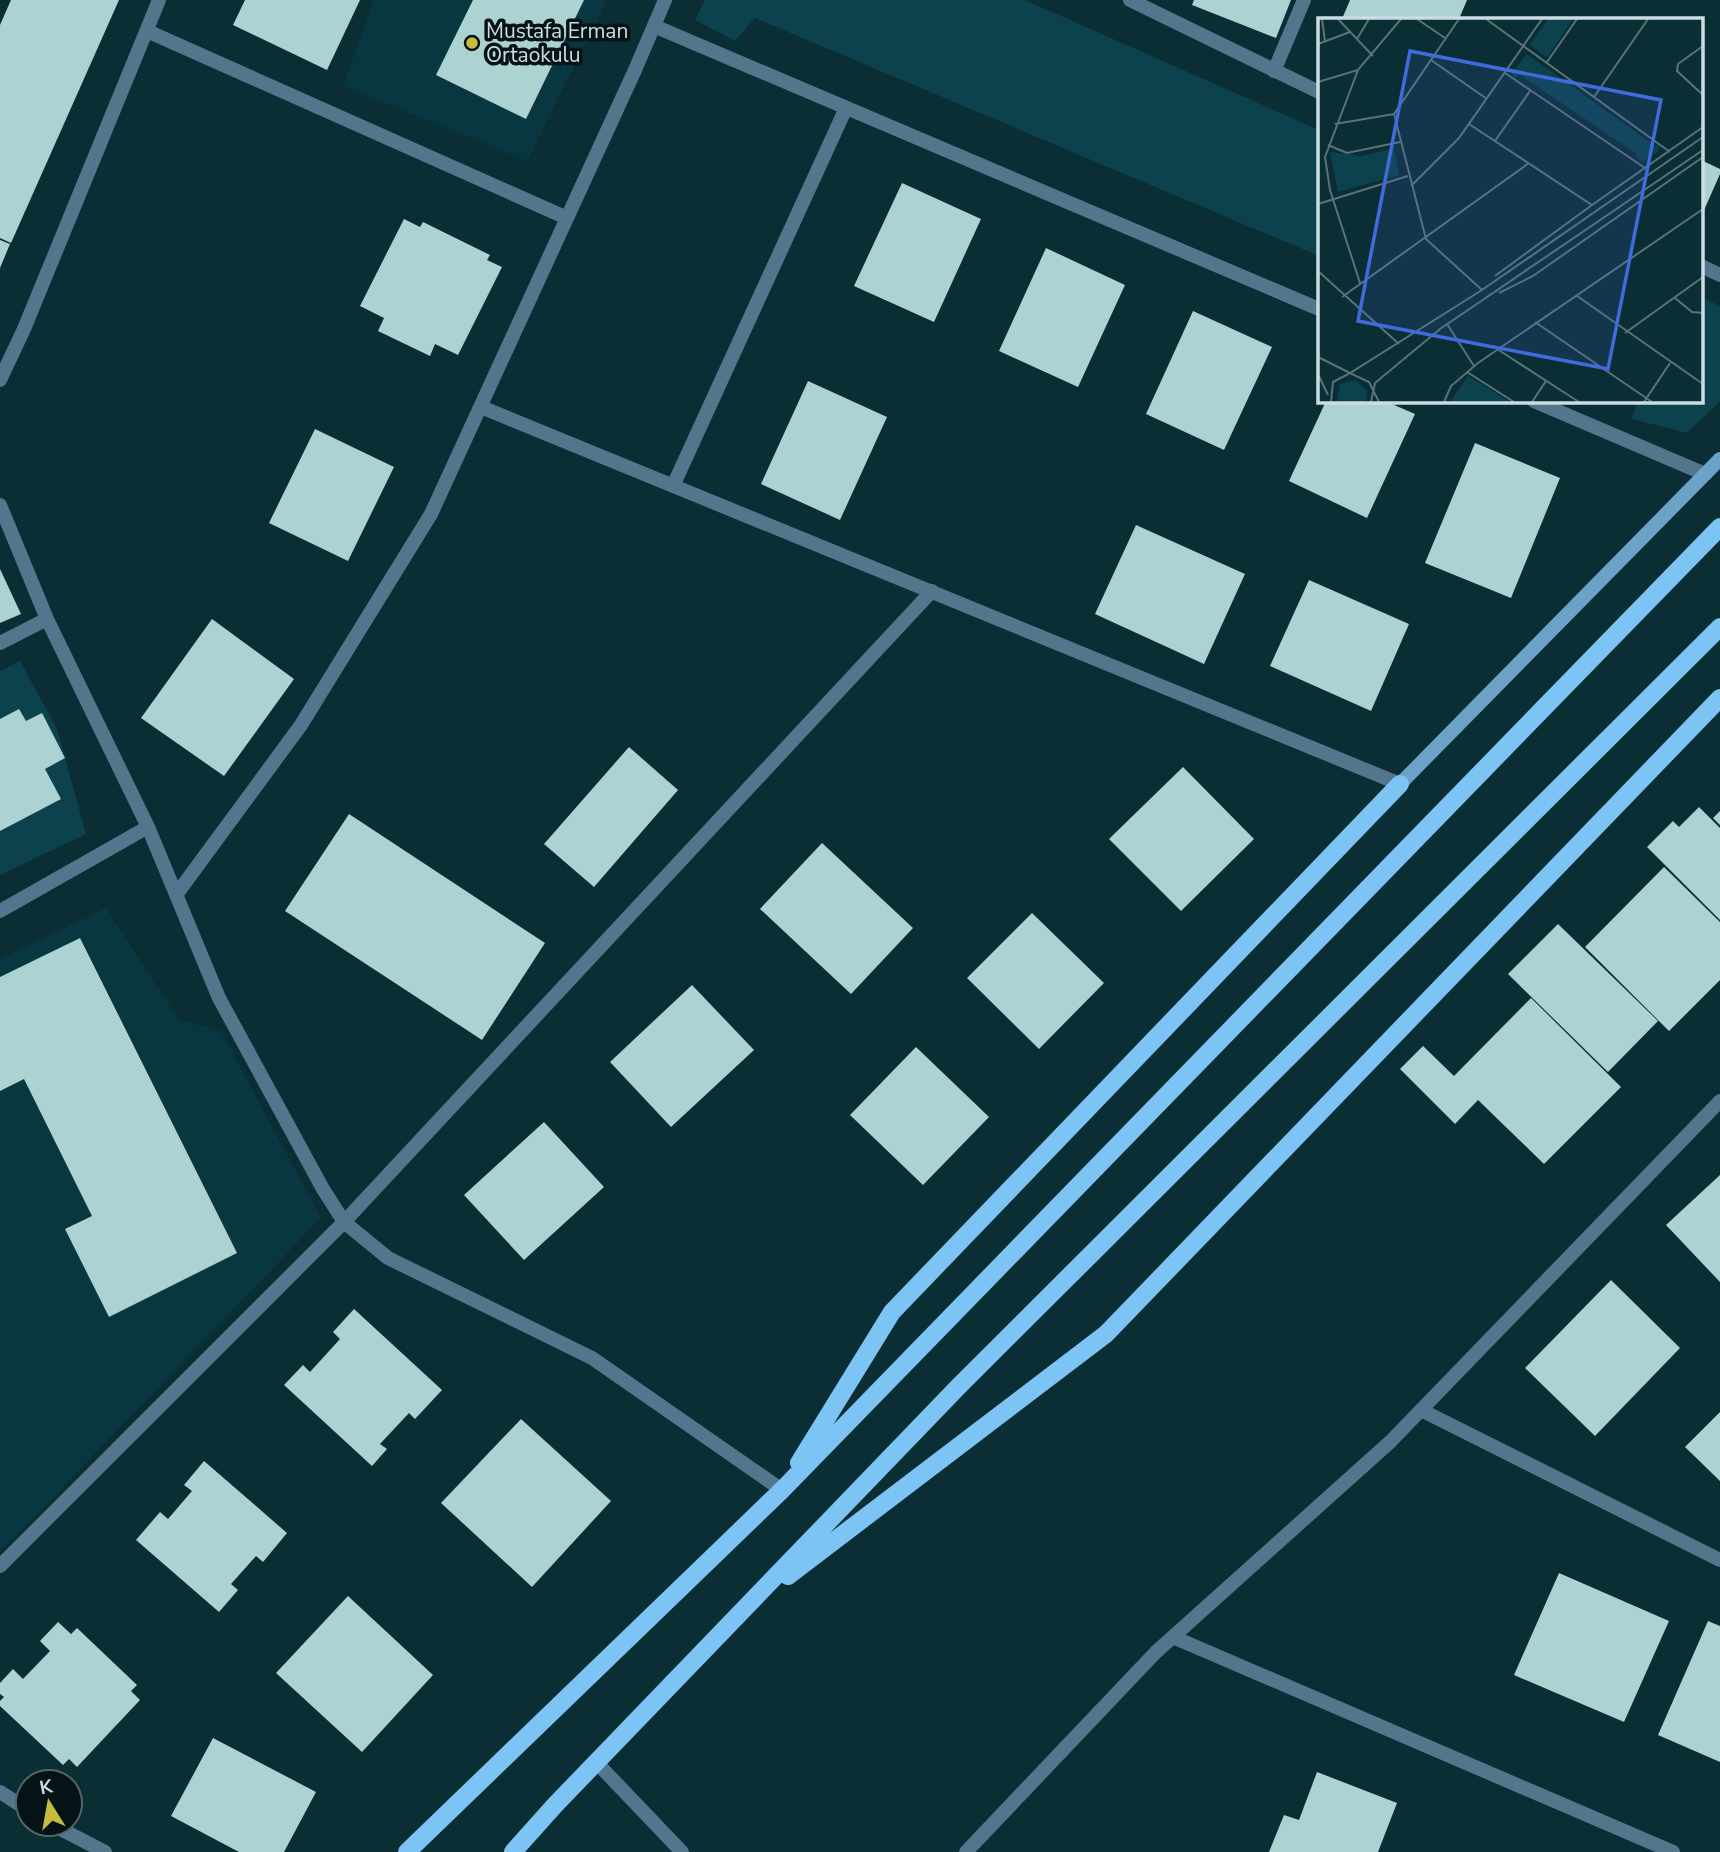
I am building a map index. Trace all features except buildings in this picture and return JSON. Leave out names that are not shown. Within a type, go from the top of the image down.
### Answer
[{"type":"main road","points":[[407,1852],[782,1490],[1720,527]]},
{"type":"main road","points":[[513,1852],[596,1762],[958,1386],[1720,627]]},
{"type":"main road","points":[[740,1612],[1106,1334],[1720,698]]},
{"type":"main road","points":[[782,1490],[892,1312],[1401,784]]},
{"type":"street","points":[[0,380],[24,329],[159,0]]},
{"type":"street","points":[[176,895],[301,725],[431,514],[665,0]]},
{"type":"street","points":[[1130,0],[1318,92]]},
{"type":"street","points":[[1274,71],[1304,0]]},
{"type":"street","points":[[654,26],[1318,309]]},
{"type":"street","points":[[147,31],[567,218]]},
{"type":"street","points":[[673,486],[846,108]]},
{"type":"street","points":[[1702,266],[1720,275]]},
{"type":"street","points":[[1536,402],[1705,474]]},
{"type":"street","points":[[481,407],[1401,784],[1720,459]]},
{"type":"street","points":[[0,505],[47,619],[148,827],[219,999],[323,1189],[344,1222],[388,1258],[592,1358],[782,1490]]},
{"type":"street","points":[[0,1566],[344,1222],[932,591]]},
{"type":"street","points":[[0,643],[47,619]]},
{"type":"street","points":[[0,911],[148,827]]},
{"type":"street","points":[[966,1852],[1156,1652],[1390,1442],[1720,1101]]},
{"type":"street","points":[[1421,1410],[1720,1560]]},
{"type":"street","points":[[1173,1637],[1673,1852]]},
{"type":"street","points":[[596,1762],[682,1852]]},
{"type":"street","points":[[78,1838],[105,1852]]},
{"type":"shaded area","name":"Mustafa Erman Ortaokulu","points":[[374,0],[607,0],[527,161],[343,86]]},
{"type":"shaded area","points":[[705,0],[1025,0],[1318,130],[1318,256],[755,18],[735,41],[695,20]]},
{"type":"shaded area","points":[[1702,297],[1720,306],[1720,401],[1687,433],[1632,419],[1637,402],[1702,402]]},
{"type":"shaded area","points":[[20,661],[57,729],[86,834],[0,875],[0,671]]},
{"type":"shaded area","points":[[106,908],[179,1020],[221,1031],[321,1218],[5,1547],[0,1548],[0,959]]},
{"type":"place","name":"Mustafa Erman Ortaokulu","points":[[472,43]]}]
